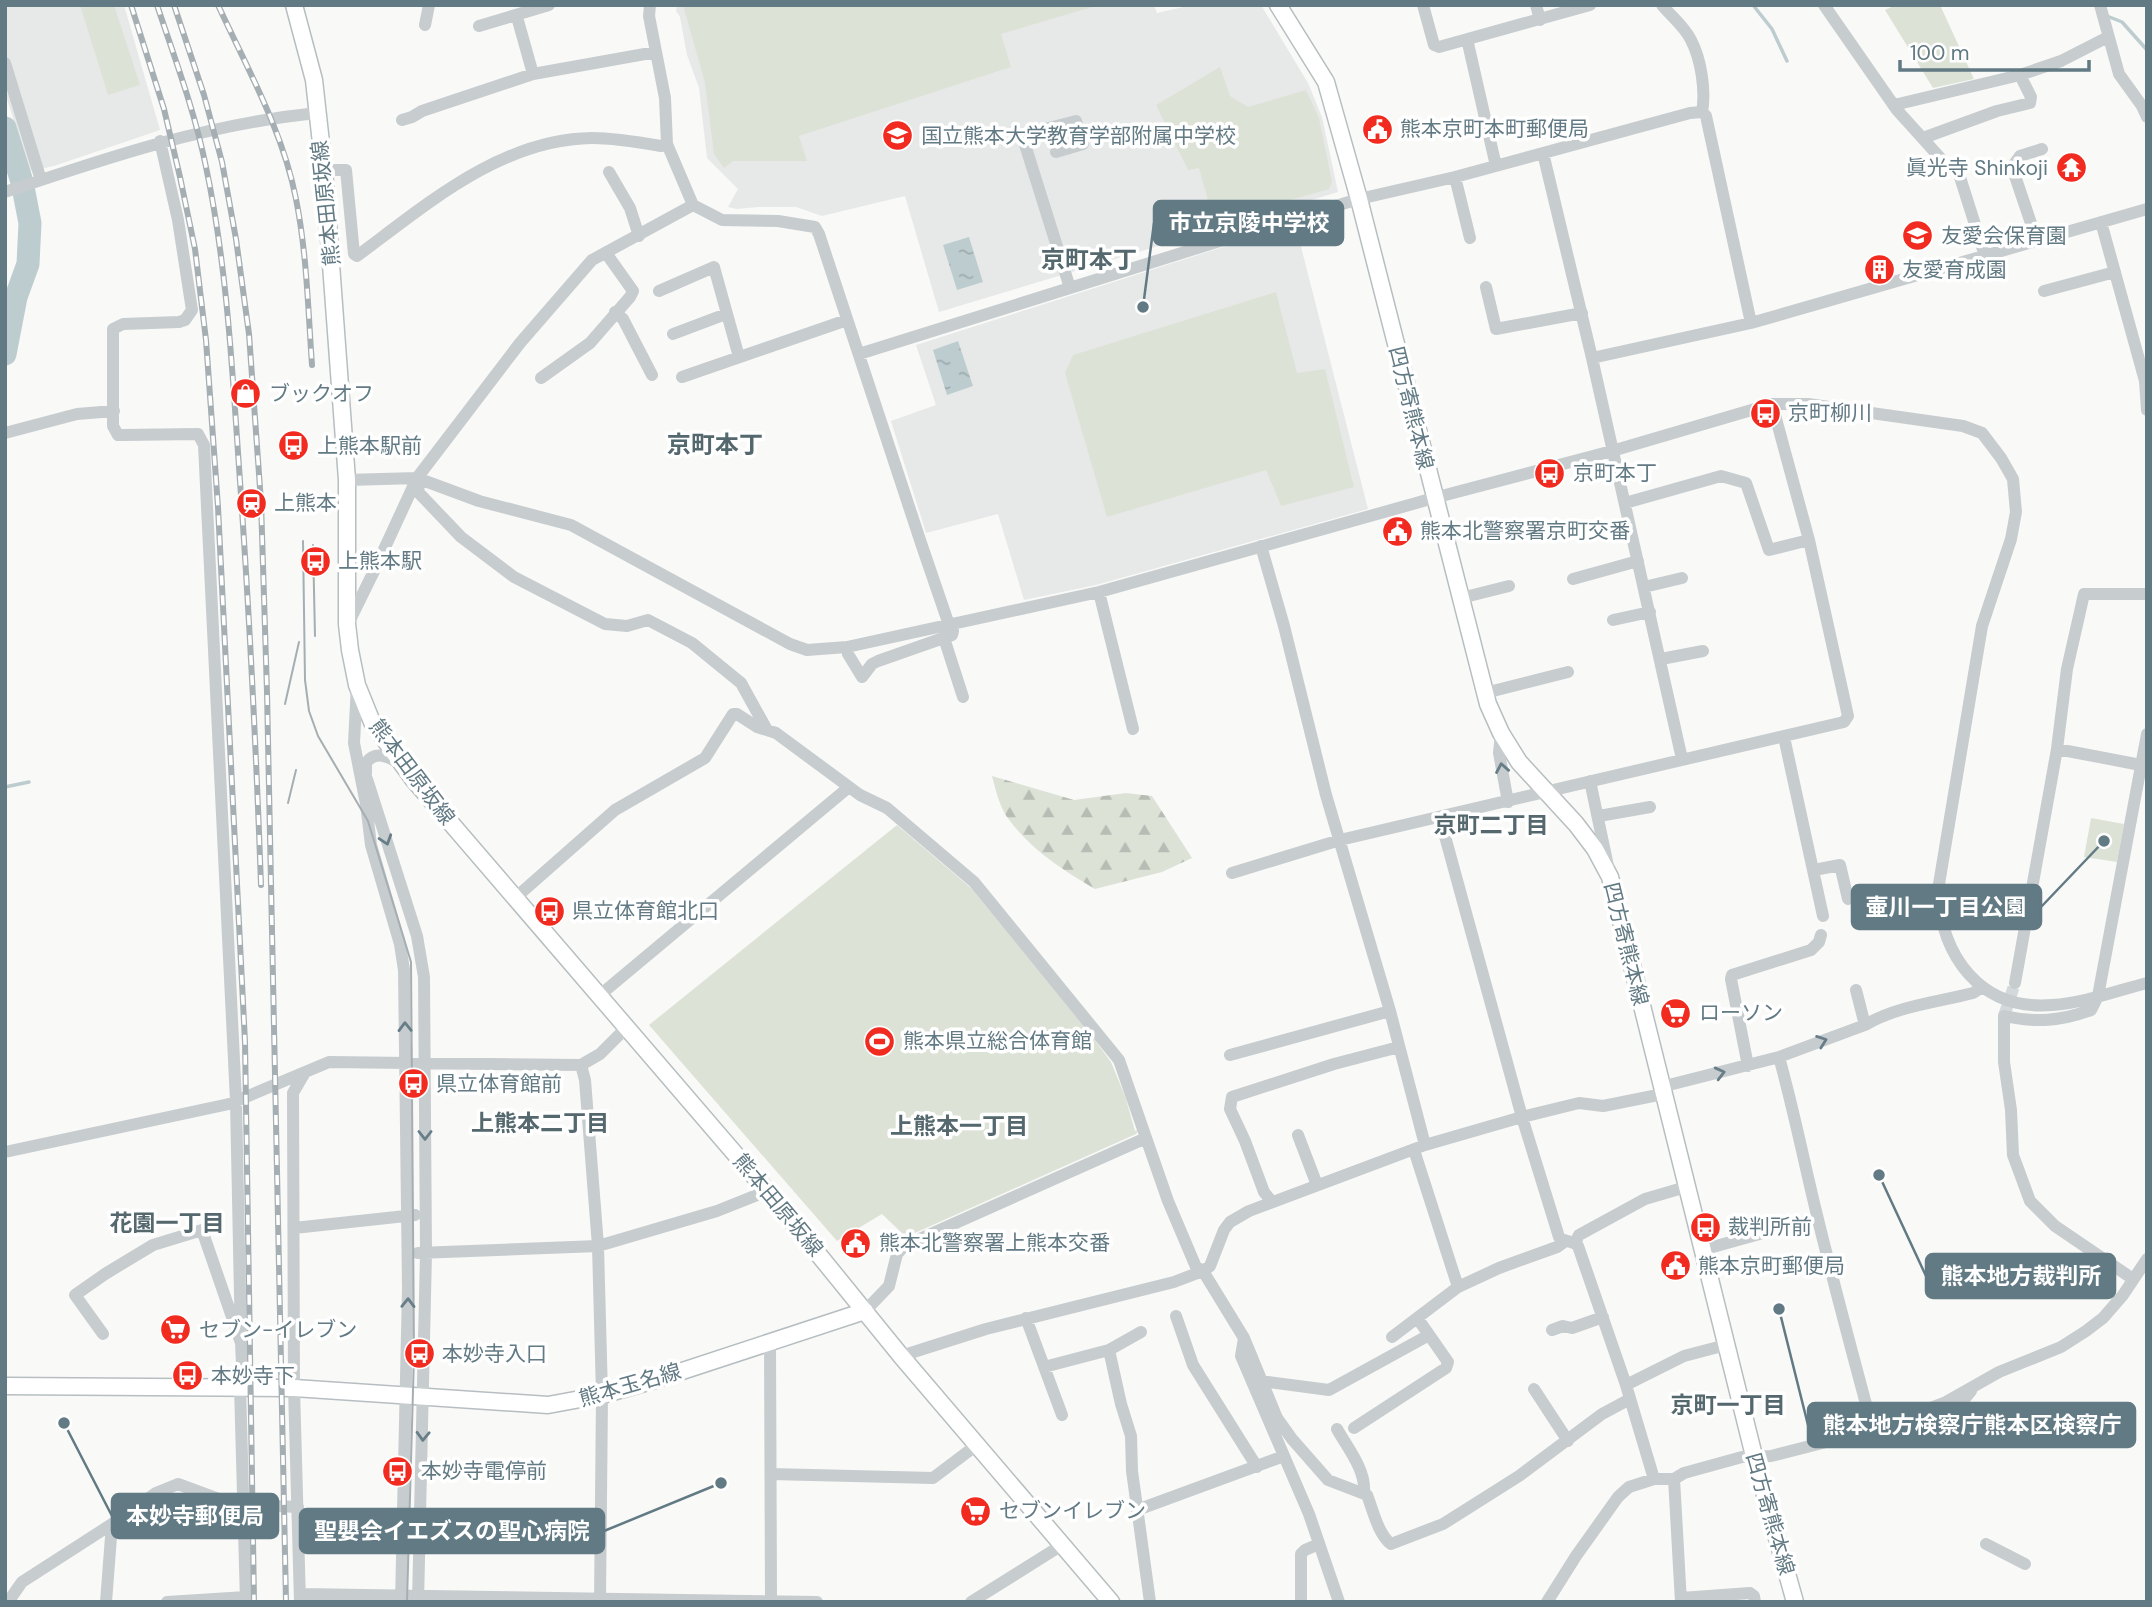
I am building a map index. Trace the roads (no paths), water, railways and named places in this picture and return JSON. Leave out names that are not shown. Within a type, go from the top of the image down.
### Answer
[{"type":"main road","name":"熊本田原坂線","points":[[294,5],[314,80],[324,170],[347,480],[347,624],[357,685],[372,722],[403,766],[514,899],[600,995],[767,1191],[865,1311]]},
{"type":"main road","name":"四方寄熊本線","points":[[1278,5],[1326,82],[1359,200],[1485,693],[1501,733],[1519,762],[1576,824],[1595,849],[1610,877],[1754,1457],[1795,1602]]},
{"type":"main road","name":"熊本玉名線","points":[[5,1386],[241,1386],[548,1405],[601,1395],[865,1311]]},
{"type":"main road","points":[[865,1311],[1111,1602]]},
{"type":"street","points":[[425,25],[429,5]]},
{"type":"street","points":[[480,26],[517,17],[549,5]]},
{"type":"street","points":[[650,5],[649,16],[665,98],[667,144],[693,205],[722,220],[778,221],[815,227],[819,234],[953,633],[878,661],[872,664],[862,677],[847,648]]},
{"type":"street","points":[[1423,5],[1434,46],[1439,47],[1590,5]]},
{"type":"street","points":[[1536,5],[1540,20]]},
{"type":"street","points":[[1662,5],[1691,38],[1704,99],[1702,112]]},
{"type":"street","points":[[1824,5],[1894,105],[1959,174],[1985,256]]},
{"type":"street","points":[[2100,5],[2119,74],[2147,117]]},
{"type":"street","points":[[517,17],[533,74]]},
{"type":"street","points":[[1894,105],[2020,75],[2061,61],[2108,37]]},
{"type":"street","points":[[1466,39],[1496,166]]},
{"type":"street","points":[[402,120],[488,87],[533,74],[656,52]]},
{"type":"street","points":[[5,63],[37,181]]},
{"type":"street","points":[[1923,138],[1997,111],[2030,103],[2031,97],[2020,75]]},
{"type":"street","points":[[859,354],[1359,200],[1702,112]]},
{"type":"street","points":[[1702,112],[1706,116],[1751,323]]},
{"type":"street","points":[[6,192],[160,141],[247,123],[317,113]]},
{"type":"street","points":[[1055,152],[1083,144],[1076,121],[1021,135],[1070,288]]},
{"type":"street","points":[[324,170],[346,170],[354,254],[357,256],[434,198],[518,152],[543,144],[589,138],[620,139],[661,146],[667,144]]},
{"type":"street","points":[[160,141],[178,220],[192,310],[185,320],[179,322],[122,324],[113,329],[113,426],[118,435],[198,434],[204,445],[236,1101],[246,1599],[167,1602]]},
{"type":"street","points":[[2037,241],[2012,167],[2020,156],[2042,149]]},
{"type":"street","points":[[1544,153],[1682,759]]},
{"type":"street","points":[[609,173],[630,208],[639,236]]},
{"type":"street","points":[[1455,177],[1470,238]]},
{"type":"street","points":[[347,624],[416,478],[520,343],[592,260],[693,205]]},
{"type":"street","points":[[1592,358],[1751,323],[2147,209]]},
{"type":"street","points":[[2101,222],[2145,381],[2147,410]]},
{"type":"street","points":[[541,378],[590,343],[630,297],[633,291],[606,253]]},
{"type":"street","points":[[659,291],[714,267],[739,357]]},
{"type":"street","points":[[2044,291],[2115,272]]},
{"type":"street","points":[[1486,287],[1496,329],[1582,313]]},
{"type":"street","points":[[615,312],[623,319],[653,375]]},
{"type":"street","points":[[673,334],[726,314]]},
{"type":"street","points":[[681,377],[847,320]]},
{"type":"street","points":[[347,480],[416,478],[479,501],[571,525],[790,644],[807,650],[847,648],[1099,592],[1612,451],[1772,404],[1808,404],[1963,426],[1982,433],[1993,444],[2013,480],[2016,512],[2011,539],[1982,626],[1938,890],[1939,911],[1952,949],[1981,988],[2002,997],[2048,1006],[2072,1003],[2147,983]]},
{"type":"street","points":[[1232,873],[1340,840],[1844,722],[1848,716],[1810,540],[1772,404]]},
{"type":"street","points":[[5,433],[77,414],[114,411]]},
{"type":"street","points":[[1625,503],[1721,476],[1746,483],[1769,550],[1810,540]]},
{"type":"street","points":[[416,478],[419,493],[461,537],[531,587],[605,624],[627,626],[648,620],[692,643],[741,683],[767,730]]},
{"type":"street","points":[[1261,546],[1326,795],[1390,1011],[1419,1147],[1458,1287]]},
{"type":"street","points":[[1573,579],[1638,561]]},
{"type":"street","points":[[1644,587],[1682,578]]},
{"type":"street","points":[[1461,598],[1509,586]]},
{"type":"street","points":[[1099,592],[1133,729]]},
{"type":"street","points":[[2015,983],[2057,749],[2067,669],[2084,594],[2147,594]]},
{"type":"street","points":[[1613,620],[1650,612]]},
{"type":"street","points":[[944,638],[963,698]]},
{"type":"street","points":[[1661,659],[1703,651]]},
{"type":"street","points":[[1485,693],[1568,672]]},
{"type":"street","points":[[357,685],[354,743],[373,859],[403,957],[408,1253],[400,1599]]},
{"type":"street","points":[[514,899],[615,810],[705,758],[733,715],[737,714],[800,749],[849,787],[887,808],[974,882],[1114,1052],[1168,1201],[1196,1267],[1203,1271],[1244,1338],[1278,1418],[1323,1476],[1367,1495],[1387,1542],[1391,1544],[1443,1524],[1494,1493],[1602,1414],[1630,1399]]},
{"type":"street","points":[[1501,733],[1499,753],[1508,802]]},
{"type":"street","points":[[2133,1279],[2042,1214],[2030,1202],[2013,1154],[2011,1110],[2004,1062],[2004,1016],[2042,1022],[2069,1018],[2091,1010],[2098,996],[2144,765],[2147,734]]},
{"type":"street","points":[[1784,737],[1823,916]]},
{"type":"street","points":[[354,743],[366,774],[423,962],[426,1252],[418,1599]]},
{"type":"street","points":[[2057,749],[2144,765]]},
{"type":"street","points":[[366,774],[369,759],[378,755],[389,757],[403,766]]},
{"type":"street","points":[[1590,781],[1610,877]]},
{"type":"street","points":[[600,995],[849,787]]},
{"type":"street","points":[[1599,816],[1650,807]]},
{"type":"street","points":[[1440,818],[1522,1117],[1559,1237],[1578,1246],[1626,1385],[1654,1479]]},
{"type":"street","points":[[1814,870],[1840,865],[1842,893]]},
{"type":"street","points":[[1748,1066],[1732,975],[1811,950],[1819,943],[1821,935]]},
{"type":"street","points":[[901,1356],[1026,1318],[1174,1282],[1203,1271],[1215,1257],[1224,1230],[1230,1222],[1249,1211],[1419,1147],[1522,1117],[1579,1103],[1603,1106],[1748,1066],[1779,1057],[1875,1019],[1918,1005],[1973,993],[1981,988]]},
{"type":"street","points":[[1856,990],[1865,1025]]},
{"type":"street","points":[[1230,1055],[1390,1011]]},
{"type":"street","points":[[5,1152],[236,1101],[329,1062],[581,1065],[600,1054],[626,1028]]},
{"type":"street","points":[[1272,1202],[1264,1192],[1230,1109],[1233,1097],[1321,1068],[1399,1047]]},
{"type":"street","points":[[1779,1057],[1799,1131],[1817,1218],[1873,1430]]},
{"type":"street","points":[[581,1065],[585,1080],[598,1246],[601,1395],[600,1600]]},
{"type":"street","points":[[304,1074],[293,1093],[293,1388],[300,1598],[817,1602]]},
{"type":"street","points":[[1298,1135],[1317,1185]]},
{"type":"street","points":[[865,1311],[889,1286],[897,1255],[904,1246],[1146,1138]]},
{"type":"street","points":[[1392,1337],[1458,1287],[1499,1268],[1569,1242],[1645,1199],[1686,1187]]},
{"type":"street","points":[[408,1253],[598,1246],[718,1211],[767,1191]]},
{"type":"street","points":[[294,1228],[426,1214]]},
{"type":"street","points":[[1702,1250],[1817,1218]]},
{"type":"street","points":[[103,1334],[75,1295],[105,1273],[153,1245],[202,1230],[241,1343]]},
{"type":"street","points":[[1547,1602],[1618,1497],[1629,1487],[1654,1479],[1674,1479],[1684,1473],[1742,1457],[1771,1455],[1873,1430],[1946,1402],[1999,1372],[2061,1347],[2086,1331],[2103,1318],[2147,1259]]},
{"type":"street","points":[[1176,1316],[1192,1364],[1257,1467]]},
{"type":"street","points":[[1552,1329],[1563,1326],[1572,1328],[1603,1317]]},
{"type":"street","points":[[1026,1318],[1062,1415]]},
{"type":"street","points":[[1354,1428],[1446,1368],[1448,1362],[1418,1319]]},
{"type":"street","points":[[1044,1367],[1109,1350],[1141,1332]]},
{"type":"street","points":[[1261,1381],[1329,1390],[1429,1335]]},
{"type":"street","points":[[1244,1338],[1241,1356],[1284,1456],[1339,1602]]},
{"type":"street","points":[[770,1342],[771,1602]]},
{"type":"street","points":[[1626,1385],[1684,1356],[1727,1345]]},
{"type":"street","points":[[1109,1350],[1131,1436],[1132,1472],[1150,1602]]},
{"type":"street","points":[[1969,1388],[1972,1392],[1957,1408],[1955,1415],[1977,1441]]},
{"type":"street","points":[[1534,1389],[1568,1441]]},
{"type":"street","points":[[1337,1429],[1356,1462],[1364,1492]]},
{"type":"street","points":[[771,1474],[933,1478],[978,1444]]},
{"type":"street","points":[[1137,1510],[1284,1456]]},
{"type":"street","points":[[1674,1479],[1681,1600],[1750,1593],[1755,1602]]},
{"type":"street","points":[[8,1602],[22,1581],[156,1493],[178,1484],[232,1504],[298,1507]]},
{"type":"street","points":[[106,1602],[112,1524]]},
{"type":"street","points":[[1301,1602],[1301,1554],[1319,1544]]},
{"type":"street","points":[[1986,1544],[2025,1564]]},
{"type":"street","points":[[971,1602],[1062,1545]]},
{"type":"water","points":[[969,237],[983,282],[957,290],[943,245]]},
{"type":"water","points":[[958,341],[973,386],[947,395],[933,350]]},
{"type":"waterway","points":[[1753,5],[1772,29],[1787,61]]},
{"type":"waterway","points":[[2107,16],[2122,22],[2147,50]]},
{"type":"waterway","points":[[5,128],[22,182],[30,223],[28,264],[16,297],[5,354]]},
{"type":"waterway","points":[[5,787],[29,782]]},
{"type":"tunnel","points":[[2004,1016],[2015,983]]},
{"type":"tram line","points":[[303,541],[305,680],[309,711],[318,736],[368,821],[411,962],[414,1355],[407,1602]]},
{"type":"tram line","points":[[313,545],[315,636]]},
{"type":"tram line","points":[[285,704],[299,642]]},
{"type":"tram line","points":[[288,803],[296,770]]},
{"type":"railway","points":[[131,5],[164,109],[180,177],[195,249],[206,340],[218,507],[245,1042],[254,1602]]},
{"type":"railway","points":[[157,5],[201,146],[224,279],[246,571],[261,885]]},
{"type":"railway","points":[[174,5],[204,95],[222,162],[236,239],[249,334],[261,502],[286,1602]]},
{"type":"railway","points":[[218,5],[263,100],[290,174],[303,240],[312,365]]},
{"type":"place","name":"熊本京町本町郵便局","points":[[1377,129]]},
{"type":"place","name":"国立熊本大学教育学部附属中学校","points":[[898,136]]},
{"type":"place","name":"眞光寺 Shinkoji","points":[[2071,168]]},
{"type":"place","name":"友愛会保育園","points":[[1918,236]]},
{"type":"place","name":"友愛育成園","points":[[1879,270]]},
{"type":"place","name":"市立京陵中学校","points":[[1143,307]]},
{"type":"place","name":"ブックオフ","points":[[246,394]]},
{"type":"place","name":"京町柳川","points":[[1765,413]]},
{"type":"place","name":"上熊本駅前","points":[[294,446]]},
{"type":"place","name":"京町本丁","points":[[1550,473]]},
{"type":"place","name":"上熊本","points":[[251,503]]},
{"type":"place","name":"熊本北警察署京町交番","points":[[1397,531]]},
{"type":"place","name":"上熊本駅","points":[[315,561]]},
{"type":"place","name":"壷川一丁目公園","points":[[2104,841]]},
{"type":"place","name":"県立体育館北口","points":[[549,911]]},
{"type":"place","name":"ローソン","points":[[1676,1013]]},
{"type":"place","name":"熊本県立総合体育館","points":[[880,1041]]},
{"type":"place","name":"県立体育館前","points":[[413,1084]]},
{"type":"place","name":"熊本地方裁判所","points":[[1879,1175]]},
{"type":"place","name":"裁判所前","points":[[1705,1227]]},
{"type":"place","name":"熊本北警察署上熊本交番","points":[[856,1243]]},
{"type":"place","name":"熊本京町郵便局","points":[[1675,1266]]},
{"type":"place","name":"熊本地方検察庁熊本区検察庁","points":[[1779,1309]]},
{"type":"place","name":"セブン-イレブン","points":[[176,1330]]},
{"type":"place","name":"本妙寺入口","points":[[419,1354]]},
{"type":"place","name":"本妙寺下","points":[[188,1376]]},
{"type":"place","name":"本妙寺郵便局","points":[[64,1423]]},
{"type":"place","name":"本妙寺電停前","points":[[398,1471]]},
{"type":"place","name":"聖嬰会イエズスの聖心病院","points":[[721,1483]]},
{"type":"place","name":"セブンイレブン","points":[[976,1511]]},
{"type":"district","name":"京町本丁","points":[[1089,260]]},
{"type":"district","name":"京町本丁","points":[[715,445]]},
{"type":"district","name":"京町二丁目","points":[[1491,825]]},
{"type":"district","name":"上熊本二丁目","points":[[540,1123]]},
{"type":"district","name":"上熊本一丁目","points":[[959,1126]]},
{"type":"district","name":"花園一丁目","points":[[167,1223]]},
{"type":"district","name":"京町一丁目","points":[[1728,1405]]}]
